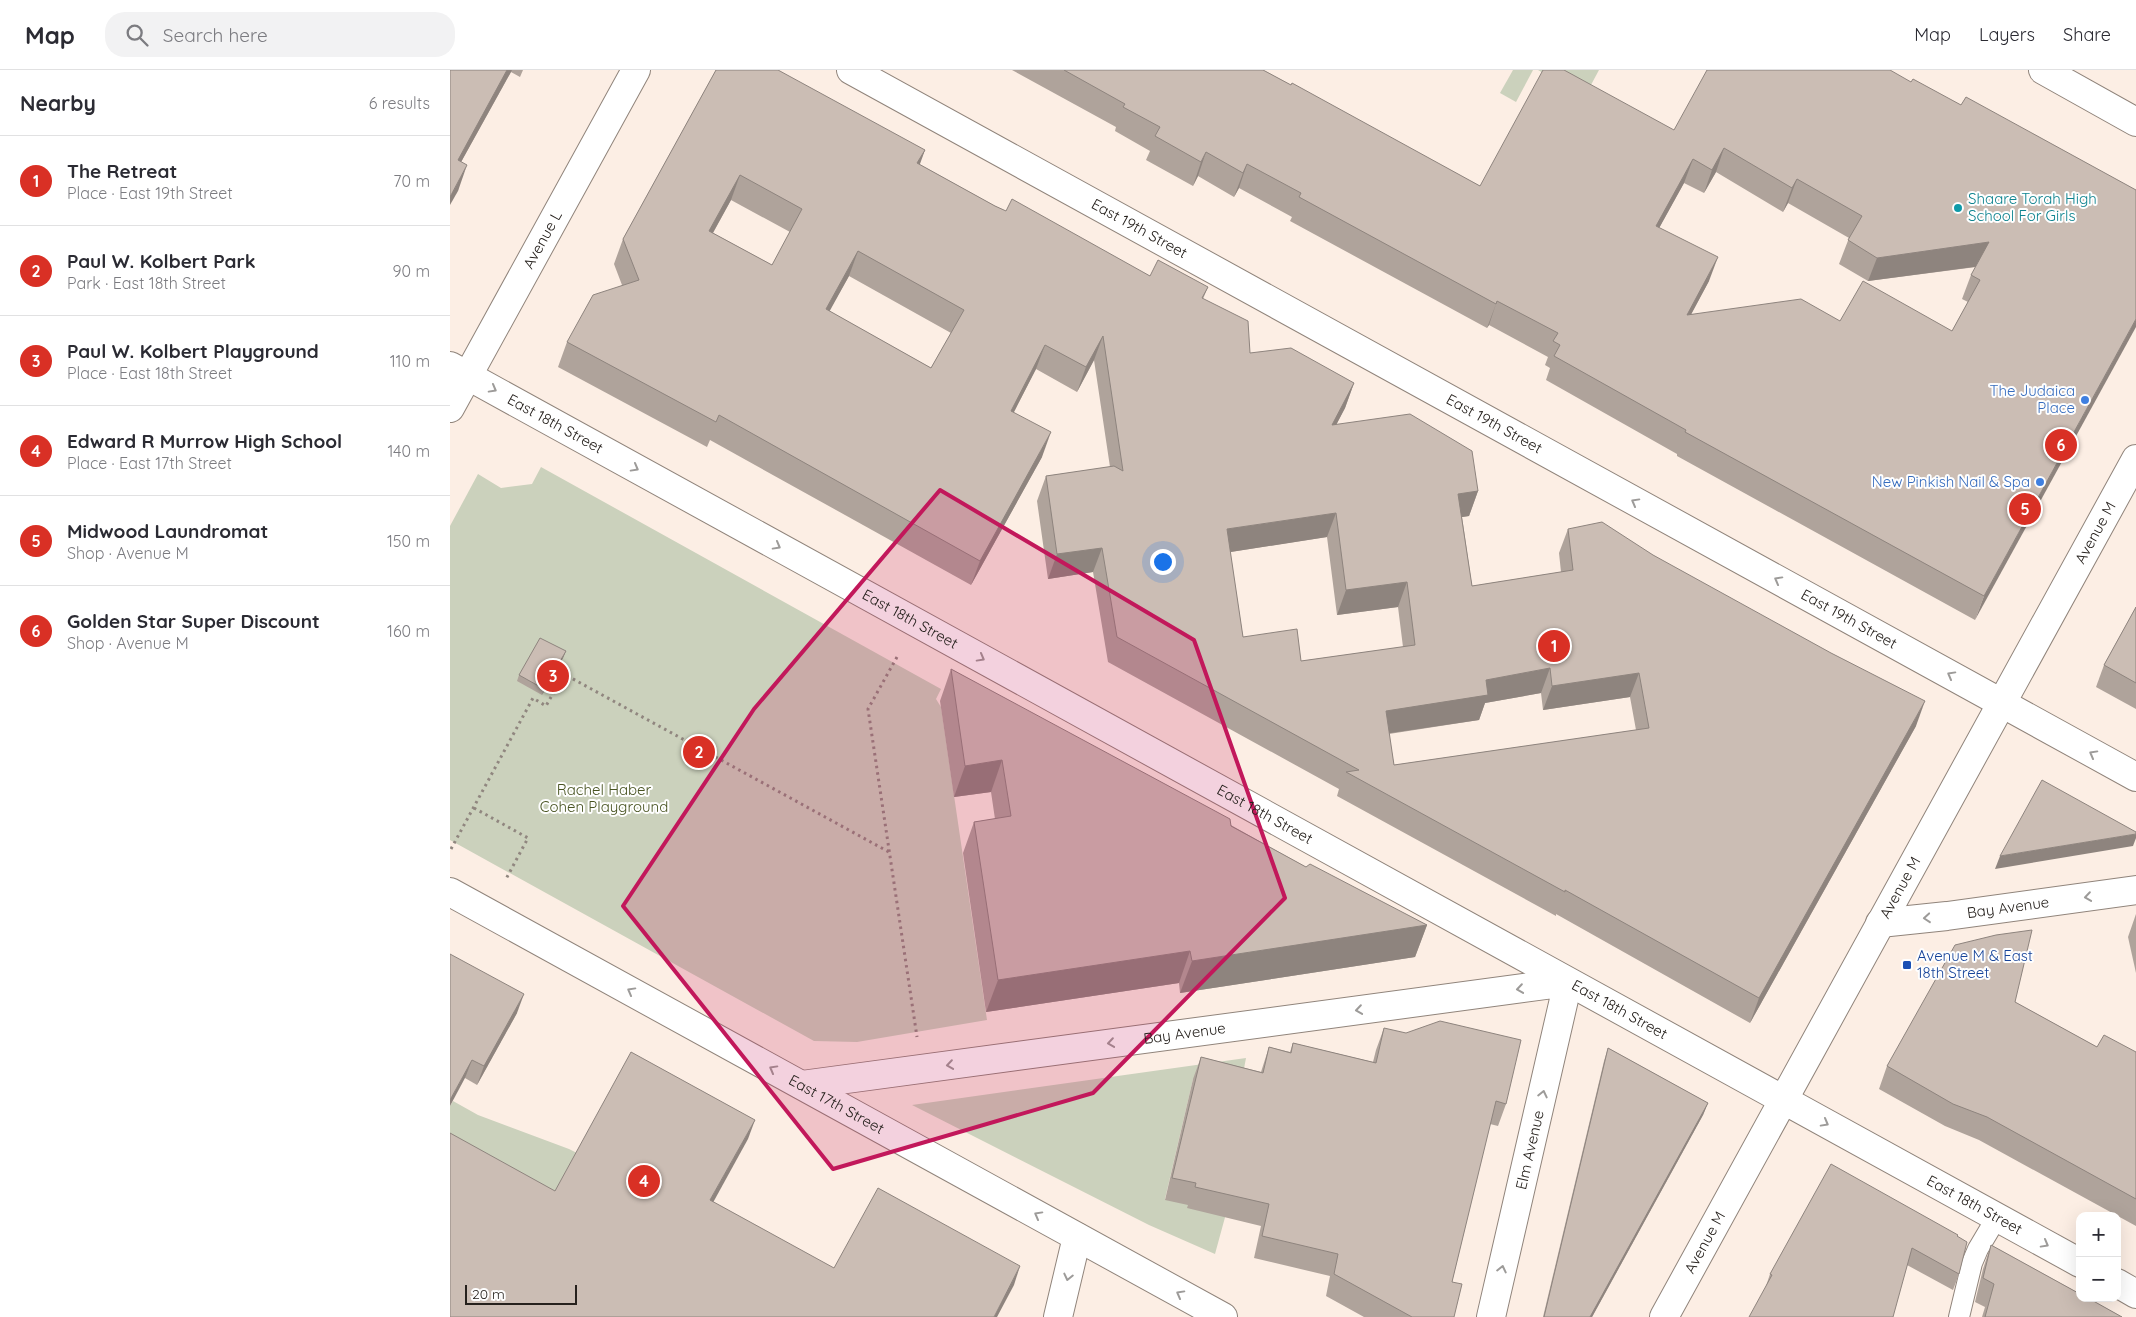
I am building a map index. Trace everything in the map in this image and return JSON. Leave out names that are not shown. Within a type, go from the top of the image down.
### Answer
[{"type":"street","name":"Avenue L","points":[[450,408],[459,370],[636,70]]},
{"type":"street","name":"East 19th Street","points":[[851,70],[2136,777]]},
{"type":"street","points":[[2043,70],[2136,122]]},
{"type":"street","name":"East 18th Street","points":[[459,370],[2076,1261]]},
{"type":"street","name":"Avenue M","points":[[1664,1317],[2136,459]]},
{"type":"street","name":"Bay Avenue","points":[[1880,922],[1947,916],[2136,890]]},
{"type":"street","name":"East 17th Street","points":[[450,892],[1223,1317]]},
{"type":"street","name":"Bay Avenue","points":[[802,1085],[1568,982]]},
{"type":"street","name":"Elm Avenue","points":[[1491,1317],[1568,982]]},
{"type":"street","points":[[1058,1317],[1077,1236]]},
{"type":"street","points":[[2121,1286],[2136,1294]]},
{"type":"lane","points":[[1959,1317],[1972,1263],[1997,1217]]},
{"type":"path","points":[[897,656],[868,709],[917,1038]]},
{"type":"path","points":[[452,849],[534,698],[546,706],[564,674],[889,852]]},
{"type":"path","points":[[474,808],[528,838],[506,879]]},
{"type":"highlighted area","points":[[940,490],[1194,640],[1285,898],[1093,1093],[833,1169],[623,906],[754,709]]},
{"type":"green space","points":[[1513,70],[1533,70],[1516,102],[1500,93]]},
{"type":"green space","points":[[1538,70],[1599,70],[1585,96]]},
{"type":"green space","name":"Rachel Haber Cohen Playground","points":[[541,467],[941,689],[936,699],[941,707],[987,1020],[857,1042],[814,1041],[450,840],[450,526],[478,474],[501,488],[532,484]]},
{"type":"green space","points":[[1246,1058],[1240,1090],[1193,1079],[1165,1199],[1227,1210],[1215,1254],[1149,1225],[912,1105]]},
{"type":"green space","points":[[453,1101],[478,1115],[579,1154],[548,1209],[450,1155],[450,1106]]},
{"type":"building","points":[[450,70],[507,70],[458,160],[467,165],[450,197]]},
{"type":"building","points":[[716,70],[778,70],[925,150],[917,163],[995,206],[1006,211],[1012,199],[1150,276],[1158,260],[1208,287],[1202,298],[1248,321],[1250,353],[1291,348],[1354,383],[1332,425],[1410,414],[1472,451],[1478,491],[1458,494],[1472,586],[1573,570],[1568,529],[1602,522],[1653,555],[1831,653],[1925,701],[1759,998],[1565,890],[1565,892],[1346,772],[1359,770],[1117,637],[1102,548],[1057,554],[1046,476],[1114,466],[1123,471],[1103,336],[1086,367],[1045,345],[1011,411],[1051,432],[980,561],[719,415],[716,422],[567,342],[593,295],[639,280],[623,239]],"holes":[[[740,175],[802,209],[772,265],[709,231]],[[858,251],[964,310],[931,368],[826,309]],[[1336,513],[1346,590],[1407,582],[1415,645],[1301,661],[1297,629],[1243,637],[1227,529]],[[1550,668],[1552,686],[1639,673],[1649,728],[1394,765],[1386,711],[1488,695],[1486,680]]]},
{"type":"building","points":[[1064,70],[1263,70],[1291,85],[1292,83],[1480,186],[1543,70],[1564,70],[1674,130],[1707,70],[1890,70],[1911,82],[1913,79],[1961,105],[1966,97],[2136,190],[2136,319],[1984,596],[1685,432],[1686,430],[1554,356],[1560,345],[1553,341],[1558,333],[1497,301],[1496,304],[1299,197],[1301,193],[1247,164],[1243,173],[1206,152],[1201,162],[1155,136],[1160,127],[1123,107],[1125,104]],"holes":[[[1724,148],[1792,188],[1797,179],[1862,216],[1848,240],[1877,258],[1989,242],[1971,275],[1980,280],[1952,331],[1863,281],[1840,321],[1801,299],[1687,315],[1718,257],[1656,226],[1693,159],[1712,170]]]},
{"type":"building","points":[[2136,607],[2136,683],[2104,665]]},
{"type":"building","points":[[540,638],[566,651],[544,689],[519,675]]},
{"type":"building","points":[[951,669],[1230,819],[1231,826],[1306,867],[1310,864],[1427,925],[1192,961],[1190,951],[998,980],[974,822],[1011,816],[1002,760],[965,766]]},
{"type":"building","points":[[2042,780],[2136,832],[2136,834],[2000,856]]},
{"type":"building","points":[[2032,930],[2015,1002],[2097,1047],[2104,1035],[2136,1052],[2136,1199],[1987,1117],[1953,1104],[1887,1066],[1955,945],[1996,935]]},
{"type":"building","points":[[450,954],[524,994],[484,1066],[472,1060],[450,1100]]},
{"type":"building","points":[[1440,1021],[1521,1040],[1506,1104],[1496,1101],[1452,1282],[1462,1284],[1454,1317],[1412,1317],[1334,1274],[1338,1254],[1262,1236],[1269,1204],[1195,1187],[1196,1183],[1172,1178],[1201,1057],[1263,1073],[1269,1047],[1291,1053],[1293,1043],[1376,1063],[1384,1028],[1406,1033]]},
{"type":"building","points":[[1608,1048],[1708,1103],[1590,1317],[1544,1317]]},
{"type":"building","points":[[631,1052],[755,1120],[710,1200],[834,1268],[878,1188],[1020,1266],[994,1317],[450,1317],[450,1133],[555,1191]]},
{"type":"building","points":[[1831,1164],[1958,1235],[1967,1242],[1959,1274],[1912,1248],[1893,1317],[1749,1317],[1772,1275],[1770,1274]]},
{"type":"building","points":[[1991,1245],[2076,1292],[2076,1302],[2095,1302],[2122,1317],[1985,1317],[1994,1284],[1983,1278]]},
{"type":"place","name":"Shaare Torah High School For Girls","points":[[1958,208]]},
{"type":"place","name":"The Judaica Place","points":[[2085,400]]},
{"type":"place","name":"Golden Star Super Discount","points":[[2061,445]]},
{"type":"place","name":"New Pinkish Nail & Spa","points":[[2040,482]]},
{"type":"place","name":"Midwood Laundromat","points":[[2025,509]]},
{"type":"place","name":"The Retreat","points":[[1554,646]]},
{"type":"place","name":"Paul W. Kolbert Playground","points":[[553,676]]},
{"type":"place","name":"Paul W. Kolbert Park","points":[[699,752]]},
{"type":"place","name":"Avenue M & East 18th Street","points":[[1907,965]]},
{"type":"place","name":"Edward R Murrow High School","points":[[644,1181]]}]
